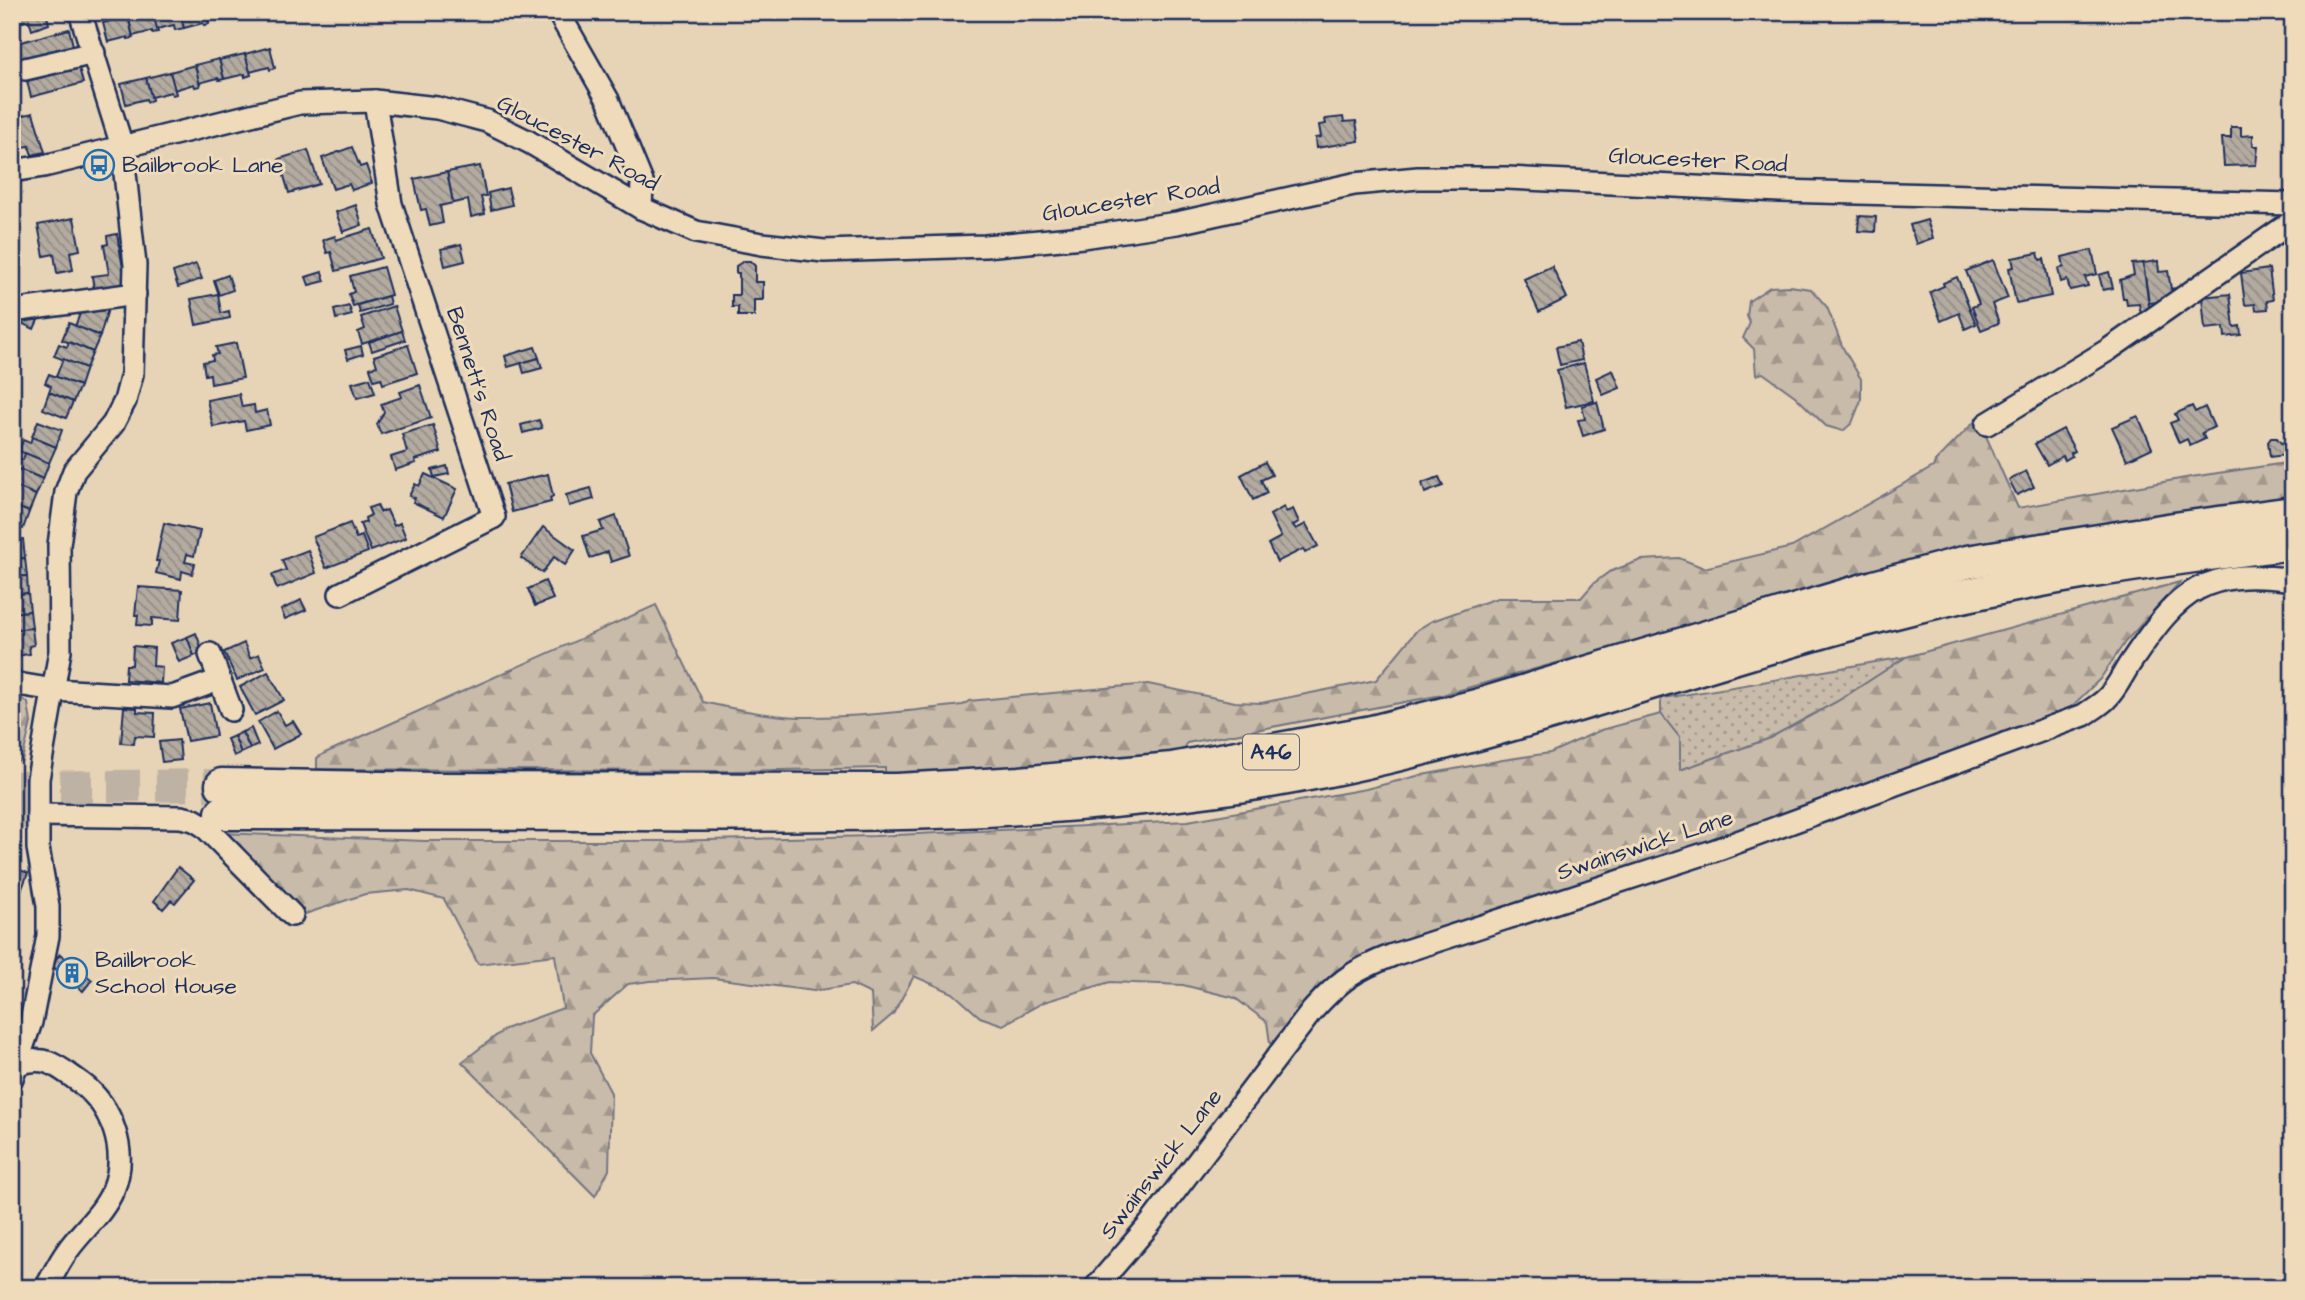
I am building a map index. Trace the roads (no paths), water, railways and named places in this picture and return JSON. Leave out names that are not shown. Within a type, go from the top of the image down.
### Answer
[{"type":"highway","name":"A46","points":[[2293,513],[2174,528],[1967,562],[1874,587],[1476,706],[1372,733],[1172,769],[1020,783],[897,790],[435,789],[222,799],[837,816],[1068,806],[1172,796],[1378,760],[1485,732],[1888,613],[2060,576],[2186,556],[2293,543]]},
{"type":"street","points":[[15,1071],[33,1011],[48,936],[47,906],[38,848],[38,779],[60,651],[59,545],[66,492],[74,471],[113,424],[125,401],[132,374],[135,265],[122,146],[80,12]]},
{"type":"street","points":[[558,12],[608,100],[642,182],[641,208]]},
{"type":"street","points":[[25,69],[94,53]]},
{"type":"street","name":"Gloucester Road","points":[[12,171],[44,166],[300,103],[375,101],[437,108],[487,121],[641,208],[696,232],[762,244],[824,251],[985,246],[1083,237],[1177,223],[1354,184],[1418,178],[1507,178],[1780,191],[2290,203]]},
{"type":"street","name":"Bennett's Road","points":[[340,594],[494,517],[391,204],[375,101]]},
{"type":"street","points":[[1987,424],[2108,350],[2290,203]]},
{"type":"street","points":[[12,310],[135,294]]},
{"type":"street","name":"Swainswick Lane","points":[[1095,1288],[1150,1224],[1312,1010],[1338,983],[1362,967],[1713,851],[2084,715],[2107,699],[2165,613],[2189,592],[2212,581],[2248,577],[2293,580]]},
{"type":"street","points":[[210,654],[231,710]]},
{"type":"street","points":[[12,683],[54,690],[172,697],[219,680]]},
{"type":"street","points":[[38,815],[181,817],[194,820],[292,915]]},
{"type":"street","points":[[15,1071],[33,1059],[42,1059],[64,1070],[103,1103],[115,1129],[119,1159],[114,1188],[100,1212],[67,1251],[46,1288]]},
{"type":"tunnel","points":[[12,787],[222,785]]},
{"type":"tunnel","points":[[12,813],[70,813]]},
{"type":"place","name":"Bailbrook Lane","points":[[99,165]]},
{"type":"place","name":"Bailbrook School House","points":[[72,973]]}]
